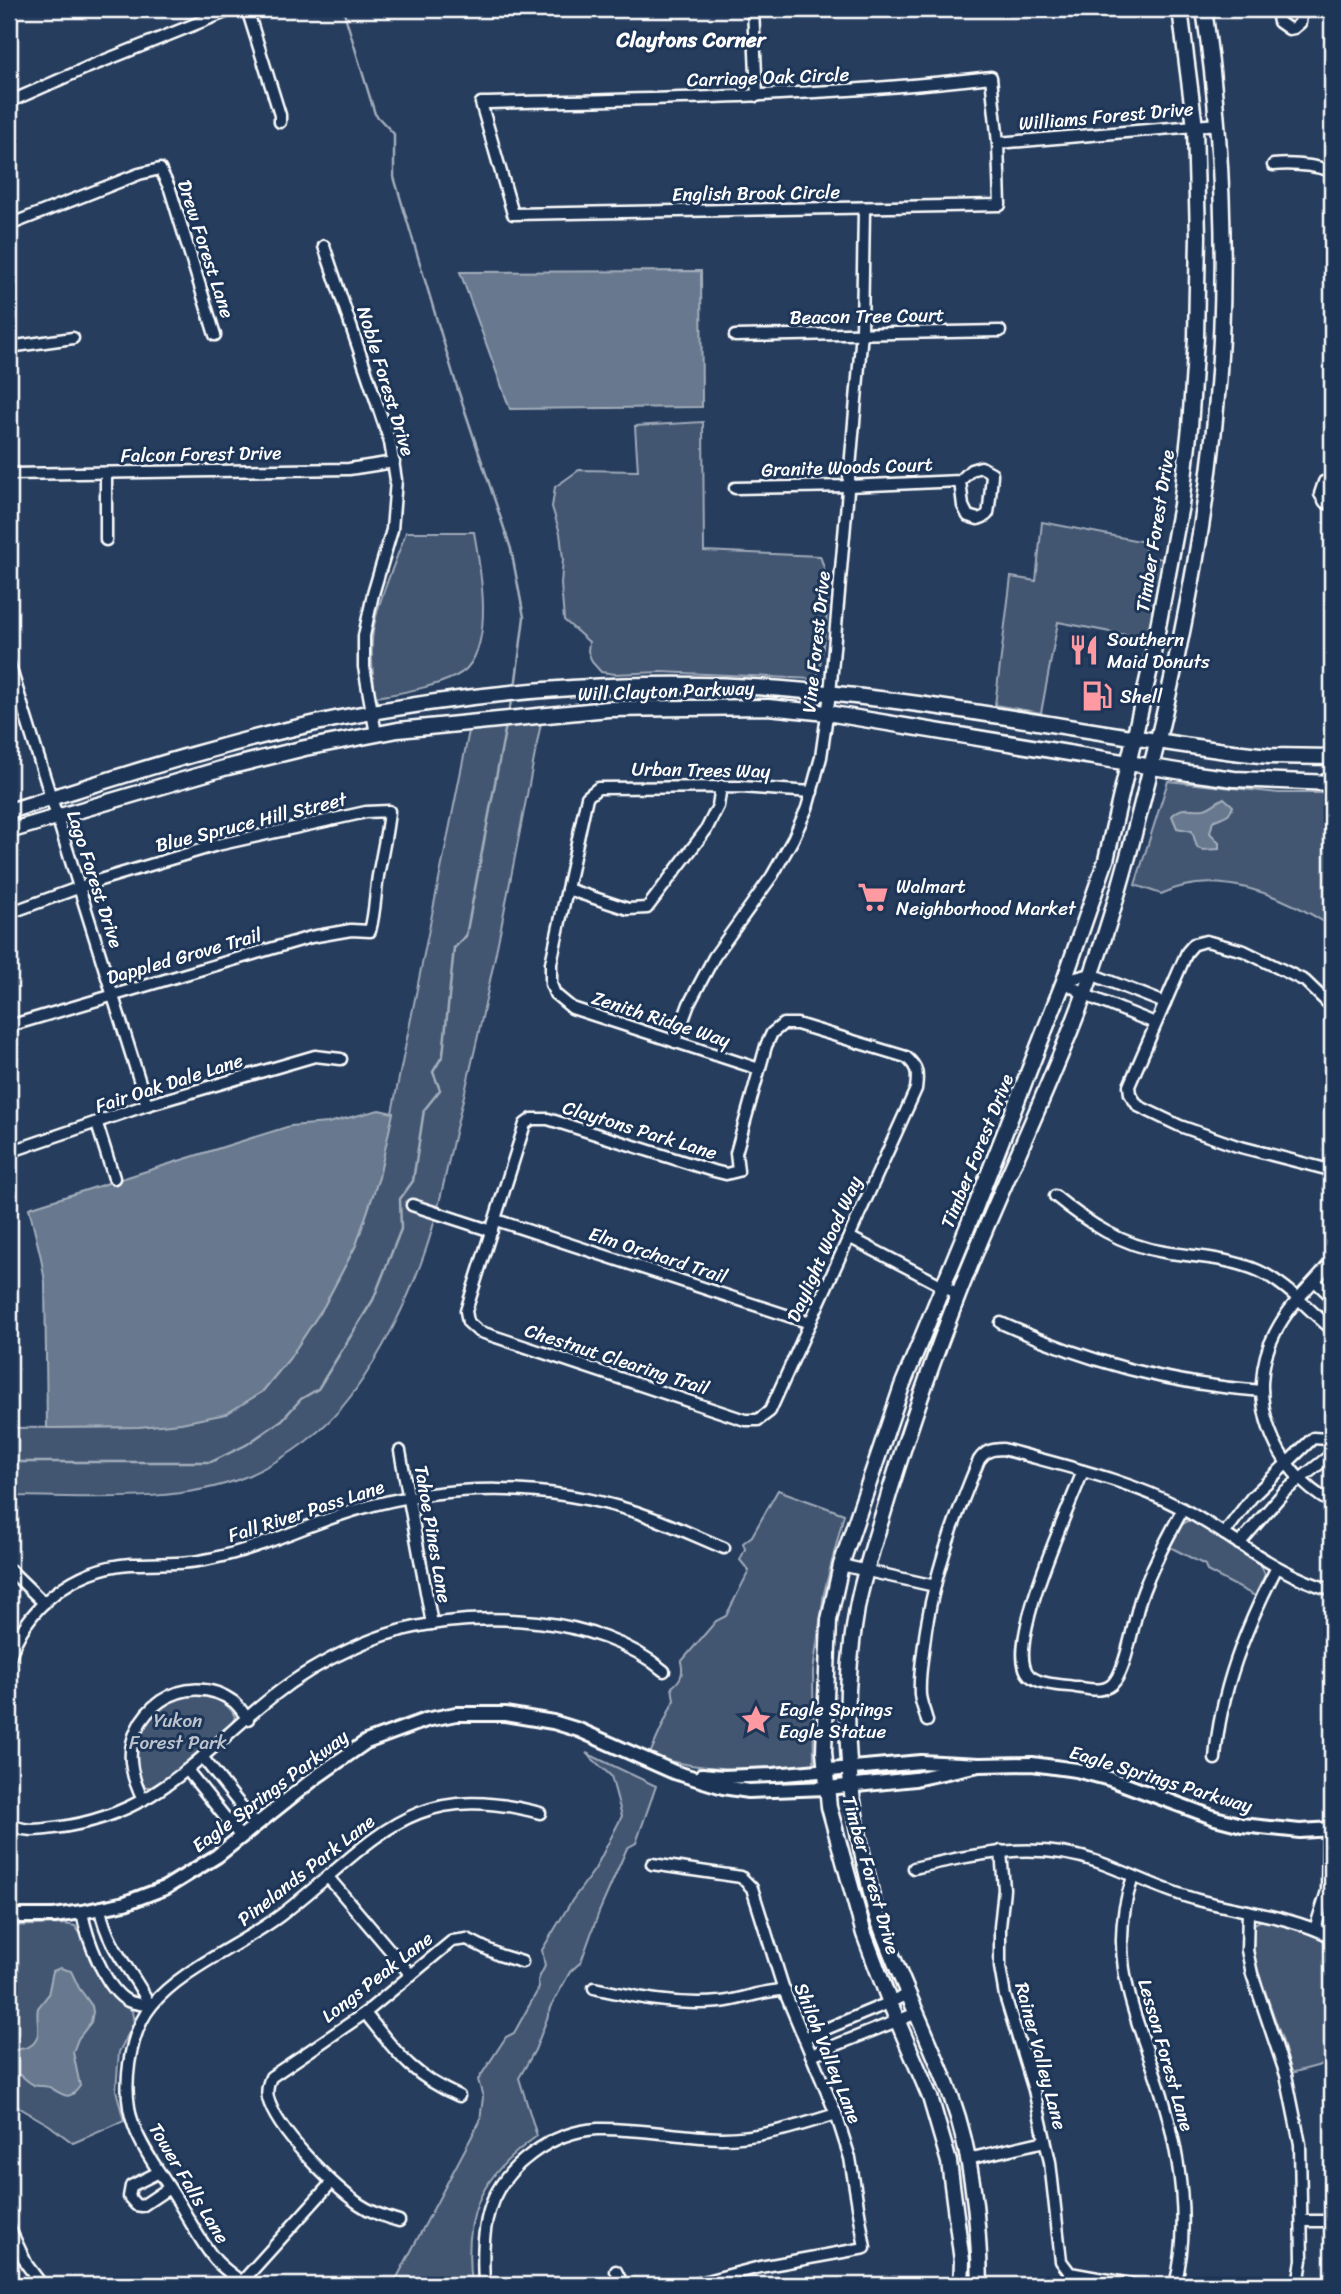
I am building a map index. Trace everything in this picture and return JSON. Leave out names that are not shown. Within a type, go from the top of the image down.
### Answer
[{"type":"main road","name":"Timber Forest Drive","points":[[961,2285],[962,2261],[949,2162],[930,2097],[864,1934],[829,1807],[824,1700],[829,1620],[841,1565],[902,1385],[1064,981],[1106,860],[1130,762],[1155,647],[1181,505],[1190,427],[1198,278],[1195,127],[1180,9]]},
{"type":"main road","name":"Timber Forest Drive","points":[[980,2285],[979,2230],[968,2159],[954,2104],[878,1920],[859,1844],[847,1768],[846,1713],[851,1655],[858,1604],[902,1454],[958,1294],[1085,995],[1128,863],[1187,606],[1204,509],[1216,404],[1223,278],[1218,124],[1204,9]]},
{"type":"main road","points":[[1198,278],[1223,278]]},
{"type":"main road","points":[[613,687],[614,709]]},
{"type":"main road","name":"Will Clayton Parkway","points":[[9,811],[197,753],[304,726],[371,713],[496,695],[613,687],[736,687],[830,694],[953,708],[1269,756],[1332,757]]},
{"type":"main road","name":"Will Clayton Parkway","points":[[9,831],[204,773],[305,748],[376,734],[614,709],[768,707],[827,713],[1234,779],[1332,783]]},
{"type":"main road","points":[[197,753],[204,773]]},
{"type":"street","points":[[9,102],[233,9]]},
{"type":"street","points":[[247,9],[280,122]]},
{"type":"street","points":[[753,9],[757,96]]},
{"type":"street","points":[[1281,9],[1279,22],[1289,29],[1300,23],[1302,17],[1298,9]]},
{"type":"street","points":[[1317,9],[1332,11]]},
{"type":"street","name":"Carriage Oak Circle","points":[[513,214],[481,103],[846,92],[991,77],[998,142]]},
{"type":"street","name":"Williams Forest Drive","points":[[998,142],[1218,124]]},
{"type":"street","name":"English Brook Circle","points":[[513,214],[1000,205],[998,142]]},
{"type":"street","points":[[1273,165],[1310,165],[1332,172]]},
{"type":"street","name":"Drew Forest Lane","points":[[9,225],[139,174],[160,169],[170,189],[215,335]]},
{"type":"street","name":"Vine Forest Drive","points":[[675,1042],[699,983],[733,929],[772,876],[793,839],[821,757],[830,694],[862,332],[864,209]]},
{"type":"street","name":"Noble Forest Drive","points":[[324,246],[394,462],[396,498],[392,530],[364,636],[364,667],[376,734]]},
{"type":"street","name":"Beacon Tree Court","points":[[735,336],[1000,331]]},
{"type":"street","points":[[9,346],[74,338]]},
{"type":"street","name":"Falcon Forest Drive","points":[[9,474],[349,469],[394,462]]},
{"type":"street","name":"Granite Woods Court","points":[[735,488],[960,481],[976,467],[981,467],[992,473],[988,512],[985,516],[978,519],[968,516],[963,506],[960,481]]},
{"type":"street","points":[[106,473],[106,540]]},
{"type":"street","points":[[1332,483],[1324,482],[1320,494],[1325,502],[1332,505]]},
{"type":"street","name":"Lago Forest Drive","points":[[9,663],[147,1105]]},
{"type":"street","name":"Urban Trees Way","points":[[591,792],[605,786],[721,786],[811,792]]},
{"type":"street","points":[[567,889],[628,909],[640,909],[652,904],[695,847],[715,814],[721,786]]},
{"type":"street","name":"Zenith Ridge Way","points":[[591,792],[585,804],[551,963],[551,984],[555,993],[563,1002],[583,1013],[759,1069]]},
{"type":"street","name":"Blue Spruce Hill Street","points":[[9,913],[217,845],[366,812],[389,811],[375,913],[370,931]]},
{"type":"street","name":"Dappled Grove Trail","points":[[9,1026],[311,937],[351,930],[370,931]]},
{"type":"street","points":[[1330,1170],[1237,1146],[1180,1126],[1138,1106],[1130,1094],[1129,1086],[1187,952],[1194,944],[1206,941],[1244,951],[1305,981],[1332,1007]]},
{"type":"street","points":[[1064,981],[1091,974],[1164,1003]]},
{"type":"street","points":[[1064,981],[1085,995],[1155,1023]]},
{"type":"street","name":"Daylight Wood Way","points":[[745,1420],[758,1420],[770,1410],[916,1089],[918,1074],[914,1064],[906,1057],[797,1024],[777,1027],[769,1039],[759,1069]]},
{"type":"street","name":"Fair Oak Dale Lane","points":[[9,1152],[147,1105],[315,1056],[341,1059]]},
{"type":"street","name":"Claytons Park Lane","points":[[496,1220],[520,1133],[532,1119],[548,1119],[720,1173],[737,1171],[736,1153],[759,1069]]},
{"type":"street","points":[[97,1124],[114,1178]]},
{"type":"street","points":[[1055,1196],[1081,1217],[1116,1238],[1161,1252],[1247,1266],[1275,1280],[1326,1325],[1332,1327]]},
{"type":"street","points":[[412,1205],[492,1231],[496,1220]]},
{"type":"street","name":"Elm Orchard Trail","points":[[496,1220],[810,1323]]},
{"type":"street","name":"Chestnut Clearing Trail","points":[[492,1231],[466,1311],[468,1322],[478,1331],[745,1420]]},
{"type":"street","points":[[849,1237],[958,1294]]},
{"type":"street","points":[[1332,1261],[1298,1300],[1274,1335],[1266,1355],[1262,1391],[1270,1435],[1286,1464],[1298,1479],[1332,1503]]},
{"type":"street","points":[[1315,1281],[1332,1297]]},
{"type":"street","points":[[1002,1323],[1080,1355],[1144,1375],[1210,1387],[1262,1391]]},
{"type":"street","points":[[1224,1534],[1252,1497],[1313,1438],[1328,1438],[1332,1448],[1328,1457],[1298,1479],[1266,1510],[1239,1544]]},
{"type":"street","points":[[927,1721],[920,1699],[919,1684],[935,1586],[961,1502],[979,1460],[988,1451],[1003,1449],[1133,1487],[1183,1509],[1277,1567],[1332,1590]]},
{"type":"street","name":"Tahoe Pines Lane","points":[[400,1451],[432,1624]]},
{"type":"street","points":[[1083,1471],[1031,1608],[1022,1660],[1029,1676],[1038,1681],[1095,1690],[1112,1685],[1118,1678],[1141,1599],[1158,1556],[1183,1509]]},
{"type":"street","name":"Fall River Pass Lane","points":[[10,1656],[30,1616],[58,1591],[92,1571],[129,1564],[195,1563],[230,1555],[337,1516],[408,1497],[485,1490],[568,1496],[635,1512],[724,1548]]},
{"type":"street","points":[[841,1565],[935,1586]]},
{"type":"street","points":[[1215,1759],[1218,1727],[1237,1655],[1255,1609],[1277,1567]]},
{"type":"street","points":[[9,1570],[44,1603]]},
{"type":"street","points":[[11,1824],[31,1830],[73,1826],[119,1813],[188,1771],[273,1696],[327,1661],[358,1645],[393,1633],[432,1624],[487,1619],[550,1623],[628,1647],[648,1657],[664,1671]]},
{"type":"street","points":[[143,1800],[131,1769],[131,1745],[147,1711],[159,1700],[180,1692],[208,1690],[235,1703],[248,1719]]},
{"type":"street","name":"Eagle Springs Parkway","points":[[9,1916],[54,1916],[100,1909],[142,1898],[165,1888],[208,1862],[316,1777],[366,1742],[426,1720],[456,1714],[505,1714],[553,1722],[579,1730],[674,1772],[723,1787],[749,1791],[849,1786],[928,1777],[979,1765]]},
{"type":"street","points":[[203,1758],[256,1825]]},
{"type":"street","name":"Eagle Springs Parkway","points":[[674,1772],[723,1777],[921,1762],[1032,1764],[1076,1770],[1110,1779],[1228,1822],[1271,1829],[1330,1830]]},
{"type":"street","points":[[188,1771],[240,1836]]},
{"type":"street","name":"Pinelands Park Lane","points":[[150,2006],[191,1972],[250,1937],[283,1913],[377,1835],[400,1821],[447,1805],[478,1803],[506,1804],[540,1814]]},
{"type":"street","points":[[1315,1929],[1327,1891],[1330,1830]]},
{"type":"street","points":[[914,1868],[1001,1851],[1044,1850],[1071,1854],[1100,1862],[1196,1900],[1293,1921],[1332,1936]]},
{"type":"street","name":"Rainer Valley Lane","points":[[1001,1851],[1004,1889],[1000,1967],[1005,1996],[1034,2090],[1065,2267],[1070,2273],[1136,2285]]},
{"type":"street","name":"Shiloh Valley Lane","points":[[652,1864],[741,1877],[751,1888],[785,1990],[836,2114],[849,2158],[865,2248],[760,2267],[691,2285]]},
{"type":"street","points":[[327,1876],[411,1975]]},
{"type":"street","name":"Lesson Forest Lane","points":[[1133,1877],[1127,1895],[1121,1939],[1122,1965],[1128,1992],[1163,2098],[1172,2138],[1182,2230],[1175,2285]]},
{"type":"street","points":[[100,1909],[104,1928],[116,1953],[140,1986],[150,2006]]},
{"type":"street","points":[[1248,1911],[1247,1950],[1251,1974],[1274,2035],[1294,2109],[1300,2144],[1303,2221],[1298,2285]]},
{"type":"street","points":[[82,1912],[85,1931],[98,1962],[110,1981],[128,2000],[150,2006]]},
{"type":"street","name":"Longs Peak Lane","points":[[331,2183],[302,2151],[268,2100],[267,2088],[271,2077],[365,2013],[452,1941],[467,1939],[499,1955],[522,1962]]},
{"type":"street","points":[[594,1988],[673,2003],[717,2002],[770,1990],[785,1990]]},
{"type":"street","points":[[804,2038],[910,1994]]},
{"type":"street","name":"Tower Falls Lane","points":[[150,2006],[131,2050],[128,2099],[134,2127],[214,2259],[242,2284]]},
{"type":"street","points":[[365,2013],[413,2070],[433,2085],[459,2096]]},
{"type":"street","points":[[811,2055],[917,2013]]},
{"type":"street","points":[[484,2285],[482,2251],[489,2211],[500,2186],[527,2156],[560,2137],[597,2129],[724,2138],[779,2132],[836,2114]]},
{"type":"street","points":[[968,2159],[1045,2141]]},
{"type":"street","points":[[159,2172],[131,2186],[129,2191],[132,2201],[142,2206],[169,2188]]},
{"type":"street","points":[[242,2284],[331,2183],[376,2214],[399,2221]]},
{"type":"street","points":[[1303,2221],[1332,2221]]},
{"type":"street","points":[[9,2227],[27,2265],[42,2285]]},
{"type":"street","points":[[616,2270],[623,2285]]},
{"type":"green space","points":[[703,422],[704,551],[820,556],[828,599],[819,673],[813,679],[601,672],[592,662],[588,651],[589,642],[564,620],[561,584],[563,559],[560,533],[552,507],[555,487],[579,470],[638,471],[635,426]]},
{"type":"green space","points":[[1042,522],[1145,542],[1145,556],[1163,559],[1147,639],[1058,622],[1041,713],[995,705],[1011,577],[1036,581]]},
{"type":"green space","points":[[406,532],[474,532],[483,602],[480,639],[475,655],[460,674],[424,687],[375,697],[373,631],[383,593]]},
{"type":"green space","points":[[541,723],[492,972],[435,1220],[402,1308],[384,1345],[351,1396],[316,1433],[289,1453],[245,1477],[218,1486],[190,1492],[129,1497],[9,1496],[9,1428],[139,1427],[262,1392],[289,1359],[324,1306],[356,1245],[379,1177],[469,731]]},
{"type":"green space","points":[[1168,781],[1279,793],[1332,793],[1332,927],[1272,896],[1227,884],[1182,886],[1161,894],[1135,885]]},
{"type":"green space","points":[[778,1490],[844,1514],[824,1593],[813,1672],[814,1764],[749,1769],[690,1765],[649,1756],[674,1700],[672,1687],[681,1676],[681,1662],[716,1621],[726,1616],[749,1571],[740,1560],[745,1549],[743,1543],[752,1536]]},
{"type":"green space","points":[[1187,1521],[1194,1521],[1261,1565],[1265,1575],[1255,1596],[1207,1571],[1205,1565],[1170,1547]]},
{"type":"green space","name":"Yukon Forest Park","points":[[190,1695],[222,1702],[235,1717],[231,1725],[156,1787],[146,1787],[135,1767],[137,1744],[142,1732],[148,1721],[164,1705]]},
{"type":"green space","points":[[586,1753],[656,1786],[636,1843],[627,1848],[581,1962],[570,1972],[553,2003],[535,2050],[519,2078],[537,2136],[501,2167],[479,2200],[470,2238],[471,2285],[393,2285],[480,2121],[483,2097],[478,2080],[506,2037],[514,2033],[539,1988],[538,1980],[545,1966],[542,1950],[595,1869],[622,1816],[611,1776]]},
{"type":"green space","points":[[1262,1920],[1302,1929],[1332,1944],[1332,2062],[1291,2073],[1254,1960],[1254,1924]]},
{"type":"green space","points":[[9,1926],[75,1926],[80,1933],[90,1960],[111,1991],[132,2011],[134,2023],[119,2052],[116,2090],[124,2121],[73,2143],[49,2125],[9,2104]]},
{"type":"shaded area","points":[[701,271],[702,407],[510,409],[460,272]]},
{"type":"shaded area","points":[[1224,798],[1233,806],[1232,810],[1213,821],[1210,833],[1219,843],[1219,849],[1202,850],[1197,847],[1192,831],[1177,828],[1172,816],[1184,809],[1207,808]]},
{"type":"shaded area","points":[[379,1110],[393,1113],[379,1177],[356,1245],[324,1306],[289,1359],[262,1392],[226,1414],[181,1423],[139,1427],[47,1428],[45,1282],[29,1208],[290,1126],[328,1123]]},
{"type":"shaded area","points":[[60,1968],[71,1971],[93,2012],[91,2022],[78,2039],[73,2052],[80,2086],[69,2096],[49,2087],[34,2085],[20,2075],[9,2077],[9,2053],[27,2047],[37,2038],[38,2008],[48,1995],[53,1971]]},
{"type":"waterway","points":[[343,9],[375,114],[394,134],[394,177],[457,387],[511,549],[524,617],[515,688]]},
{"type":"waterway","points":[[508,715],[512,698]]},
{"type":"waterway","points":[[9,1462],[211,1462],[246,1445],[282,1420],[301,1399],[318,1389],[373,1300],[401,1229],[400,1199],[413,1181],[424,1110],[440,1090],[433,1072],[443,1055],[454,948],[466,936],[506,725]]},
{"type":"place","name":"Southern Maid Donuts","points":[[1084,650]]},
{"type":"place","name":"Shell","points":[[1097,696]]},
{"type":"place","name":"Walmart Neighborhood Market","points":[[873,897]]},
{"type":"place","name":"Eagle Springs Eagle Statue","points":[[756,1720]]},
{"type":"district","name":"Claytons Corner","points":[[691,40]]}]
